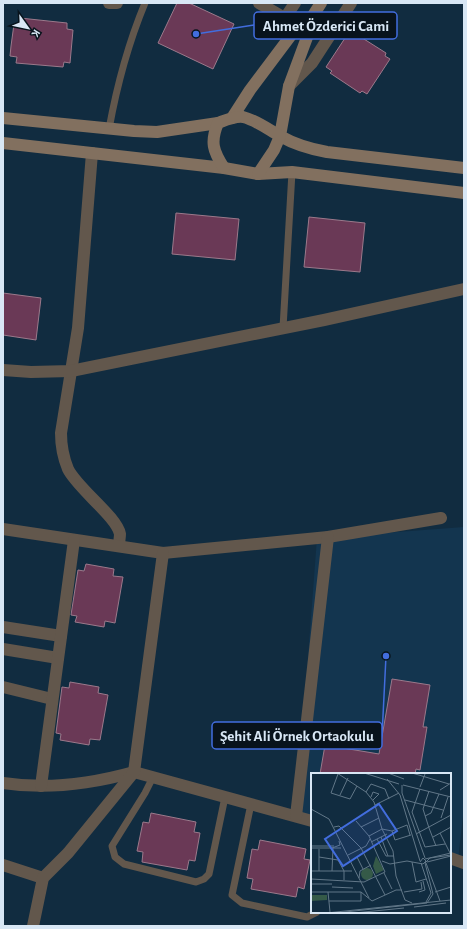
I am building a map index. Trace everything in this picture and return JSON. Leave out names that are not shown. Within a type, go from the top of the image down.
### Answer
[{"type":"main road","points":[[258,174],[274,150],[280,136],[289,86],[309,32],[312,17],[321,3]]},
{"type":"main road","points":[[232,118],[250,90],[298,26],[312,17]]},
{"type":"main road","points":[[3,118],[109,129],[157,132],[218,123],[232,118],[243,117],[289,141],[320,150],[464,168]]},
{"type":"main road","points":[[218,123],[214,134],[213,145],[224,168]]},
{"type":"main road","points":[[3,143],[224,168],[258,174],[292,172],[464,193]]},
{"type":"street","points":[[108,3],[117,3]]},
{"type":"street","points":[[259,3],[298,26]]},
{"type":"street","points":[[285,18],[295,3]]},
{"type":"street","points":[[289,86],[312,63],[351,3]]},
{"type":"street","points":[[92,153],[78,328],[61,433],[61,446],[69,470],[76,480],[114,522],[120,533],[119,546]]},
{"type":"street","points":[[3,370],[31,372],[71,371],[283,328],[464,289]]},
{"type":"street","points":[[3,529],[163,553],[328,537],[441,518]]},
{"type":"street","points":[[296,816],[328,537]]},
{"type":"street","points":[[41,786],[74,540]]},
{"type":"street","points":[[33,926],[43,878],[68,853],[134,772],[163,553]]},
{"type":"street","points":[[3,627],[61,636]]},
{"type":"street","points":[[3,649],[58,658]]},
{"type":"street","points":[[3,687],[52,699]]},
{"type":"street","points":[[3,784],[41,786],[75,785],[95,782],[134,772],[311,820]]},
{"type":"street","points":[[451,858],[464,863]]},
{"type":"street","points":[[3,865],[43,878]]},
{"type":"lane","points":[[109,129],[121,72],[145,3]]},
{"type":"lane","points":[[283,328],[292,172]]},
{"type":"lane","points":[[153,777],[145,794],[112,846],[115,857],[124,864],[196,882],[204,879],[208,874],[225,797]]},
{"type":"lane","points":[[251,804],[232,895],[242,903],[307,917],[315,913]]},
{"type":"shaded area","points":[[464,527],[464,807],[458,860],[451,858],[451,773],[311,773],[311,821],[296,816],[317,538]]},
{"type":"building","points":[[177,3],[189,3],[234,24],[213,69],[158,43]]},
{"type":"building","points":[[20,18],[67,23],[67,29],[73,30],[70,63],[64,62],[63,67],[16,63],[17,57],[10,56],[14,24],[20,24]]},
{"type":"building","points":[[349,32],[355,36],[356,34],[386,53],[385,56],[390,59],[367,94],[362,91],[360,93],[330,73],[332,71],[326,67]]},
{"type":"building","points":[[176,213],[239,219],[235,260],[172,254]]},
{"type":"building","points":[[309,217],[365,223],[360,272],[304,267]]},
{"type":"building","points":[[3,293],[41,298],[36,340],[3,335]]},
{"type":"building","points":[[86,564],[114,569],[113,576],[123,577],[115,623],[105,621],[104,627],[75,622],[77,616],[71,615],[78,570],[84,571]]},
{"type":"building","points":[[392,679],[430,685],[423,727],[427,727],[420,770],[416,769],[415,773],[320,773],[325,745],[379,754]]},
{"type":"building","points":[[70,682],[99,687],[98,693],[108,695],[100,740],[90,739],[89,745],[60,740],[61,734],[56,733],[62,687],[69,688]]},
{"type":"building","points":[[151,813],[196,822],[194,832],[200,833],[195,861],[189,860],[187,870],[142,862],[143,852],[137,851],[143,822],[149,823]]},
{"type":"building","points":[[260,840],[306,849],[304,859],[310,860],[304,889],[298,887],[296,897],[251,889],[253,879],[247,878],[252,849],[258,850]]},
{"type":"place","name":"Ahmet Özderici Cami","points":[[196,34]]},
{"type":"place","name":"Şehit Ali Örnek Ortaokulu","points":[[386,656]]}]
